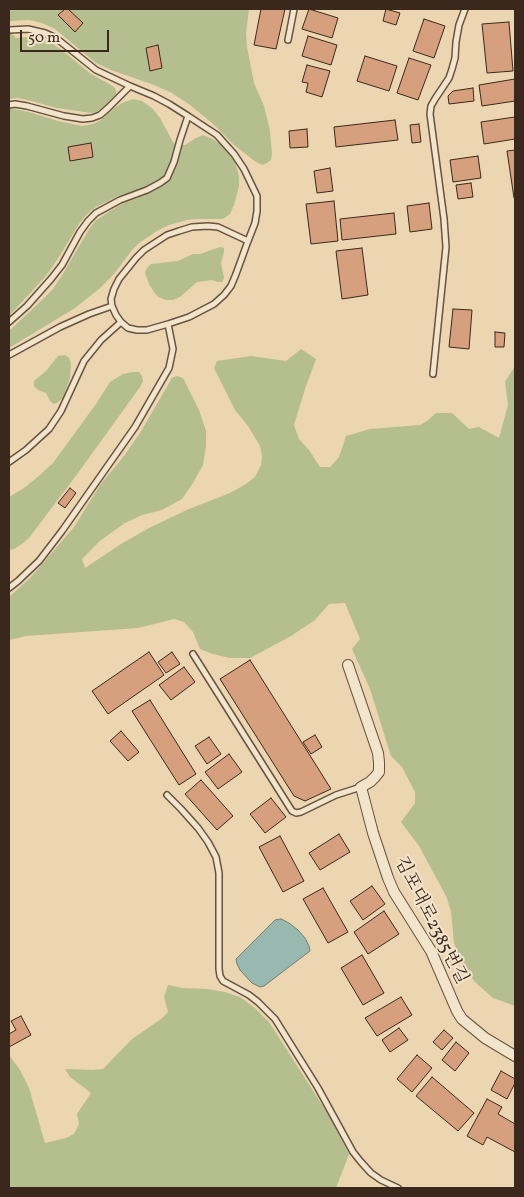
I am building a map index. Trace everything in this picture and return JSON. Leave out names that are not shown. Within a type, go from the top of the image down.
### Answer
[{"type":"street","points":[[348,665],[374,741],[379,762],[379,772],[370,782],[362,787]]},
{"type":"street","name":"김포대로2385번길","points":[[362,787],[375,841],[388,878],[394,892],[431,951],[457,1011],[462,1019],[485,1038],[515,1056]]},
{"type":"lane","points":[[288,40],[294,9]]},
{"type":"lane","points":[[433,374],[446,247],[430,114],[431,106],[449,78],[452,69],[459,25],[465,9]]},
{"type":"lane","points":[[9,30],[28,29],[56,38],[96,70],[169,104],[217,135],[244,169],[257,196],[258,204],[255,223],[248,242],[236,274],[231,286],[224,295],[214,304],[189,317],[146,330],[128,328],[121,322],[112,306],[114,289],[119,279],[144,250],[166,236],[192,227],[208,226],[218,227],[248,242]]},
{"type":"lane","points":[[9,105],[27,106],[83,119],[92,118],[100,115],[130,86]]},
{"type":"lane","points":[[9,322],[51,280],[62,265],[80,232],[96,213],[120,200],[147,190],[167,178],[188,116]]},
{"type":"lane","points":[[9,355],[67,324],[112,306]]},
{"type":"lane","points":[[9,462],[26,450],[49,429],[61,411],[84,361],[101,340],[121,322]]},
{"type":"lane","points":[[9,588],[39,561],[50,548],[135,427],[165,377],[172,360],[173,349],[168,324]]},
{"type":"lane","points":[[193,654],[292,812],[301,812],[336,795],[362,787]]},
{"type":"lane","points":[[167,795],[198,828],[216,857],[219,881],[220,976],[228,985],[249,995],[258,1002],[275,1019],[318,1088],[360,1162],[371,1174],[398,1188]]},
{"type":"green space","points":[[9,9],[249,9],[246,33],[247,47],[254,83],[264,106],[270,131],[271,160],[262,165],[256,162],[233,144],[212,123],[172,93],[96,63],[55,29],[29,20],[9,22]]},
{"type":"green space","points":[[9,30],[16,38],[37,38],[50,42],[91,74],[113,86],[116,94],[102,108],[91,113],[57,108],[18,98],[9,99]]},
{"type":"green space","points":[[133,99],[142,101],[153,109],[176,145],[185,145],[203,135],[220,144],[228,153],[235,162],[239,176],[239,186],[230,214],[223,219],[187,220],[169,225],[157,231],[139,243],[114,274],[75,308],[9,348],[9,331],[53,289],[95,221],[141,195],[140,192],[134,191],[118,196],[96,207],[87,214],[46,276],[9,316],[9,109],[29,112],[82,126],[101,120],[122,103]]},
{"type":"green space","points":[[220,247],[224,248],[221,263],[224,278],[222,282],[212,280],[197,282],[180,297],[173,300],[158,297],[149,284],[145,273],[151,264],[178,261],[193,254],[200,254]]},
{"type":"green space","points":[[301,349],[316,359],[294,425],[299,439],[320,467],[330,467],[339,457],[346,436],[370,429],[420,425],[436,413],[452,413],[469,429],[479,427],[499,438],[508,405],[505,382],[515,366],[515,1006],[493,998],[476,983],[463,967],[454,943],[451,911],[446,896],[419,846],[401,822],[415,803],[415,792],[402,767],[391,756],[370,689],[352,649],[360,639],[345,603],[329,604],[315,620],[291,636],[250,658],[230,658],[200,649],[193,632],[184,622],[174,619],[138,628],[26,636],[9,640],[9,597],[30,578],[74,527],[100,485],[140,433],[172,378],[177,376],[183,378],[199,410],[206,431],[203,465],[182,499],[162,510],[142,515],[125,523],[101,540],[82,559],[85,568],[149,528],[189,509],[230,493],[255,477],[261,465],[260,446],[248,426],[235,410],[214,368],[217,361],[251,356],[286,361]]},
{"type":"green space","points":[[65,355],[71,363],[70,378],[63,398],[54,404],[46,393],[34,386],[34,381],[46,371],[58,356]]},
{"type":"green space","points":[[139,372],[142,376],[143,381],[140,387],[29,538],[14,549],[9,550],[9,497],[24,488],[53,463],[110,382],[123,374]]},
{"type":"green space","points":[[168,985],[225,992],[240,997],[269,1022],[326,1111],[349,1154],[336,1188],[9,1188],[9,1055],[20,1070],[29,1088],[45,1143],[66,1138],[74,1134],[79,1124],[77,1114],[91,1093],[70,1077],[65,1069],[103,1069],[132,1039],[168,1012],[164,997]]},
{"type":"water","points":[[281,919],[298,930],[305,938],[310,951],[264,986],[260,987],[252,983],[240,970],[236,959],[275,920]]},
{"type":"building","points":[[65,9],[68,9],[83,23],[75,32],[58,15]]},
{"type":"building","points":[[261,9],[285,9],[276,49],[254,45]]},
{"type":"building","points":[[309,9],[338,18],[332,38],[302,29]]},
{"type":"building","points":[[386,9],[400,13],[396,25],[383,21]]},
{"type":"building","points":[[424,19],[445,26],[434,58],[413,51]]},
{"type":"building","points":[[509,22],[513,71],[487,73],[482,24]]},
{"type":"building","points":[[308,36],[337,45],[331,65],[302,56]]},
{"type":"building","points":[[158,45],[162,68],[150,71],[146,48]]},
{"type":"building","points":[[365,56],[397,66],[389,91],[357,81]]},
{"type":"building","points":[[409,58],[431,65],[418,100],[397,93]]},
{"type":"building","points":[[307,65],[330,71],[322,97],[306,92],[308,83],[302,82]]},
{"type":"building","points":[[515,79],[515,101],[482,106],[479,85]]},
{"type":"building","points":[[473,88],[474,101],[449,104],[448,96],[453,91]]},
{"type":"building","points":[[515,117],[515,139],[484,144],[481,122]]},
{"type":"building","points":[[395,120],[398,140],[336,147],[334,127]]},
{"type":"building","points":[[419,124],[421,142],[412,143],[410,125]]},
{"type":"building","points":[[307,129],[308,147],[290,148],[289,131]]},
{"type":"building","points":[[91,143],[93,157],[70,161],[68,147]]},
{"type":"building","points":[[515,150],[515,198],[514,198],[507,151]]},
{"type":"building","points":[[478,156],[481,178],[453,182],[450,160]]},
{"type":"building","points":[[330,168],[333,191],[317,193],[314,171]]},
{"type":"building","points":[[471,183],[473,197],[458,199],[456,185]]},
{"type":"building","points":[[334,201],[338,241],[311,244],[306,204]]},
{"type":"building","points":[[429,203],[432,229],[410,232],[407,206]]},
{"type":"building","points":[[394,213],[396,234],[342,240],[340,219]]},
{"type":"building","points":[[362,248],[368,295],[342,299],[336,251]]},
{"type":"building","points":[[453,309],[472,310],[469,349],[449,347]]},
{"type":"building","points":[[495,332],[505,333],[504,347],[495,347]]},
{"type":"building","points":[[70,488],[76,493],[65,508],[58,503]]},
{"type":"building","points":[[149,652],[164,675],[108,714],[92,691]]},
{"type":"building","points":[[172,652],[180,664],[166,673],[158,662]]},
{"type":"building","points":[[250,660],[331,789],[305,801],[294,796],[220,679]]},
{"type":"building","points":[[184,667],[195,682],[171,700],[159,685]]},
{"type":"building","points":[[150,700],[196,774],[179,785],[132,711]]},
{"type":"building","points":[[121,731],[139,752],[128,761],[110,741]]},
{"type":"building","points":[[315,735],[322,747],[311,754],[303,742]]},
{"type":"building","points":[[209,737],[221,754],[207,764],[195,746]]},
{"type":"building","points":[[229,754],[242,772],[218,789],[205,772]]},
{"type":"building","points":[[201,780],[233,816],[217,830],[185,794]]},
{"type":"building","points":[[271,798],[286,817],[265,833],[250,814]]},
{"type":"building","points":[[339,834],[350,852],[320,870],[309,853]]},
{"type":"building","points":[[280,836],[304,881],[283,892],[259,847]]},
{"type":"building","points":[[372,886],[385,904],[363,920],[350,901]]},
{"type":"building","points":[[323,888],[348,932],[328,943],[303,899]]},
{"type":"building","points":[[384,911],[399,934],[368,954],[354,932]]},
{"type":"building","points":[[362,955],[384,993],[363,1005],[341,968]]},
{"type":"building","points":[[401,997],[412,1015],[377,1036],[365,1018]]},
{"type":"building","points":[[21,1016],[31,1035],[9,1047],[9,1034],[16,1030],[11,1021]]},
{"type":"building","points":[[399,1028],[408,1040],[390,1052],[382,1040]]},
{"type":"building","points":[[444,1030],[453,1038],[442,1050],[433,1042]]},
{"type":"building","points":[[456,1042],[469,1053],[455,1071],[442,1060]]},
{"type":"building","points":[[417,1055],[432,1068],[412,1092],[397,1079]]},
{"type":"building","points":[[501,1071],[515,1079],[507,1099],[491,1090]]},
{"type":"building","points":[[432,1077],[474,1113],[458,1131],[416,1096]]},
{"type":"building","points":[[487,1099],[502,1107],[498,1114],[515,1124],[515,1152],[487,1137],[483,1145],[467,1136]]}]
